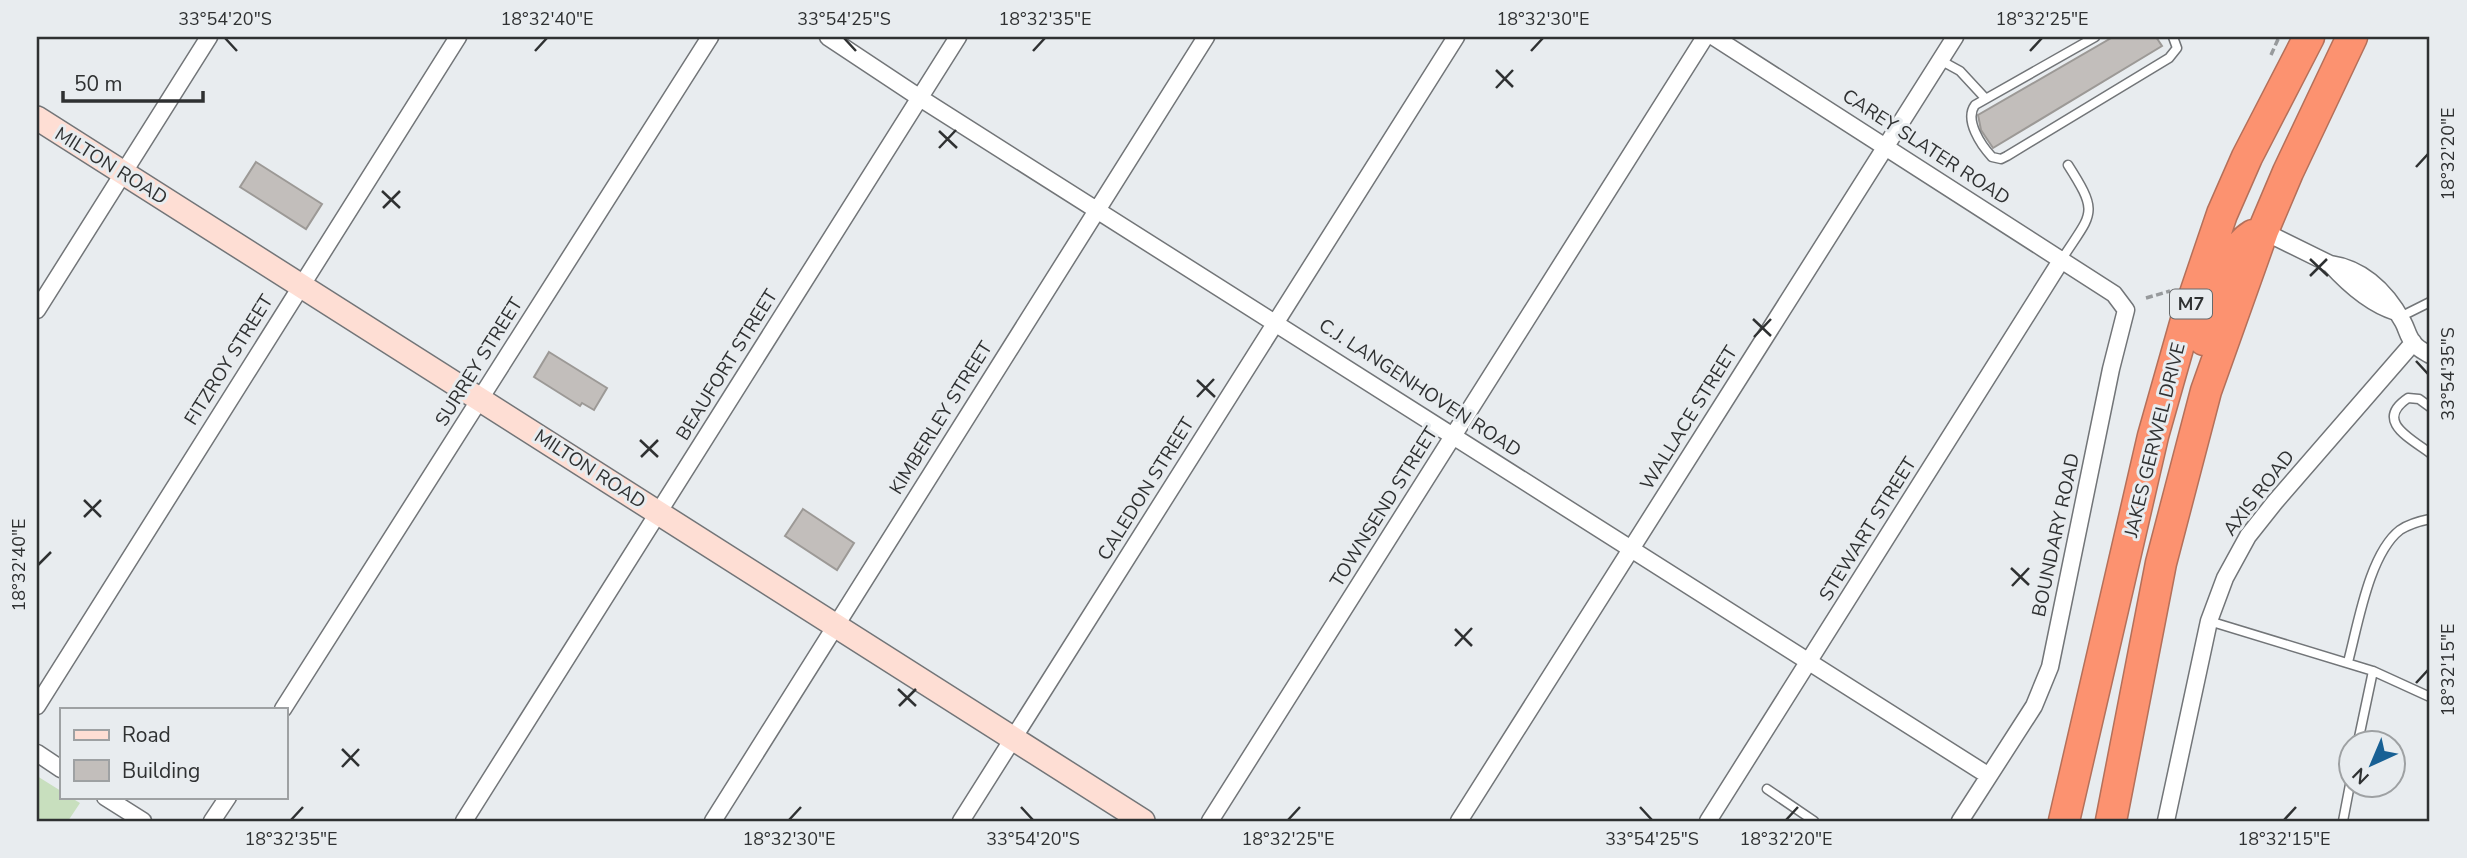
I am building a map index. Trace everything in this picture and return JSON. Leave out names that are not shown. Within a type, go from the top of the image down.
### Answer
[{"type":"highway","name":"JAKES GERWEL DRIVE","points":[[2064,821],[2153,436],[2186,320],[2222,214],[2247,157],[2309,37]]},
{"type":"highway","name":"JAKES GERWEL DRIVE","points":[[2110,821],[2161,563],[2206,391],[2263,231],[2352,37]]},
{"type":"highway","points":[[2117,587],[2135,565],[2150,535],[2182,414],[2225,274],[2238,247],[2263,231],[2247,196],[2247,157]]},
{"type":"street","points":[[37,310],[209,37]]},
{"type":"street","name":"FITZROY STREET","points":[[37,706],[458,37]]},
{"type":"street","name":"SURREY STREET","points":[[284,708],[710,37]]},
{"type":"street","name":"C.J. LANGENHOVEN ROAD","points":[[828,37],[1989,776]]},
{"type":"street","name":"BEAUFORT STREET","points":[[464,821],[958,37]]},
{"type":"street","name":"KIMBERLEY STREET","points":[[713,821],[1206,37]]},
{"type":"street","name":"CALEDON STREET","points":[[961,821],[1456,37]]},
{"type":"street","name":"TOWNSEND STREET","points":[[1210,821],[1705,37]]},
{"type":"street","name":"CAREY SLATER ROAD","points":[[1714,37],[2114,294]]},
{"type":"street","name":"WALLACE STREET","points":[[1459,821],[1955,37]]},
{"type":"street","name":"MILTON ROAD","points":[[37,118],[1143,821]]},
{"type":"street","points":[[2263,231],[2330,264],[2341,265],[2366,278],[2385,293],[2413,343],[2430,355]]},
{"type":"street","name":"STEWART STREET","points":[[1709,821],[2062,259]]},
{"type":"street","name":"BOUNDARY ROAD","points":[[1960,821],[2034,706],[2050,667],[2111,369],[2125,318],[2126,310],[2114,294]]},
{"type":"street","name":"AXIS ROAD","points":[[2166,821],[2209,621],[2225,578],[2248,536],[2275,502],[2413,343]]},
{"type":"street","points":[[37,753],[60,768]]},
{"type":"street","points":[[107,798],[144,821]]},
{"type":"street","points":[[212,821],[227,798]]},
{"type":"lane","points":[[2095,37],[1985,98],[1971,111],[1971,120],[1992,157],[2001,159],[2169,58],[2177,48],[2173,37]]},
{"type":"lane","points":[[1940,60],[1960,71],[1985,98]]},
{"type":"lane","points":[[2062,259],[2088,217],[2089,207],[2088,198],[2068,165]]},
{"type":"lane","points":[[2398,314],[2430,302]]},
{"type":"lane","points":[[2430,407],[2419,399],[2408,398],[2399,404],[2393,414],[2394,423],[2401,432],[2430,453]]},
{"type":"lane","points":[[2348,662],[2370,585],[2389,542],[2400,530],[2417,521],[2430,519]]},
{"type":"lane","points":[[2209,621],[2348,662],[2430,697]]},
{"type":"lane","points":[[2361,728],[2373,671]]},
{"type":"lane","points":[[1767,789],[1814,821]]},
{"type":"lane","points":[[2343,821],[2347,798]]},
{"type":"green space","points":[[37,776],[60,790],[60,798],[72,798],[80,803],[68,821],[37,821]]},
{"type":"building","points":[[2113,37],[2156,37],[2162,46],[1993,148],[1981,130],[1978,115]]},
{"type":"building","points":[[256,162],[322,204],[306,229],[240,187]]},
{"type":"building","points":[[549,352],[607,388],[594,410],[582,403],[580,406],[534,377]]},
{"type":"building","points":[[803,509],[854,543],[837,570],[785,536]]}]
